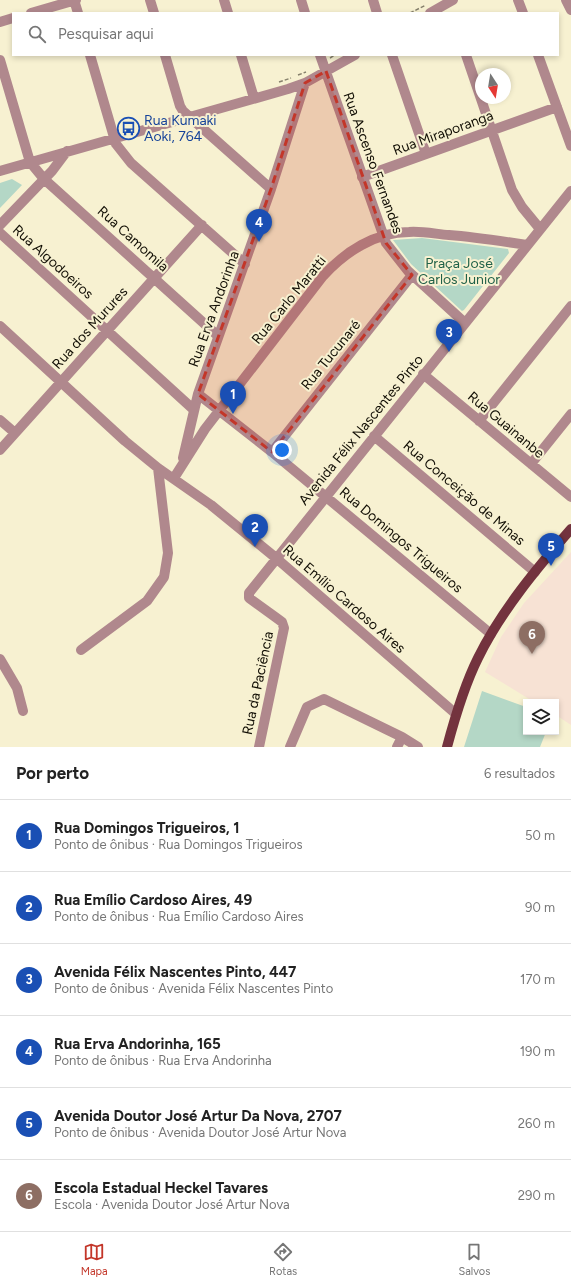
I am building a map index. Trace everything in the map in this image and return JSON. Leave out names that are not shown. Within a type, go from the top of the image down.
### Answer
[{"type":"main road","points":[[447,747],[456,714],[470,675],[491,634],[536,572],[571,529]]},
{"type":"street","points":[[34,12],[75,0],[78,12]]},
{"type":"street","points":[[150,0],[154,12]]},
{"type":"street","points":[[224,0],[228,12]]},
{"type":"street","points":[[301,0],[305,12]]},
{"type":"street","points":[[373,0],[377,12]]},
{"type":"street","points":[[518,0],[523,12]]},
{"type":"street","points":[[566,0],[571,10]]},
{"type":"street","points":[[429,8],[449,4]]},
{"type":"street","points":[[0,22],[12,18]]},
{"type":"street","points":[[90,56],[114,137],[124,156],[245,264]]},
{"type":"street","points":[[165,56],[180,106],[188,116],[271,189]]},
{"type":"street","points":[[241,56],[254,98]]},
{"type":"street","name":"Rua Ascenso Fernandes","points":[[320,56],[383,235],[392,253],[412,275],[464,323]]},
{"type":"street","points":[[0,171],[305,83],[353,56]]},
{"type":"street","points":[[392,56],[426,154]]},
{"type":"street","points":[[466,56],[512,190],[522,207],[540,229]]},
{"type":"street","points":[[538,56],[571,146]]},
{"type":"street","points":[[0,60],[30,162]]},
{"type":"street","name":"Rua Erva Andorinha","points":[[193,409],[271,189],[305,83]]},
{"type":"street","name":"Rua Miraporanga","points":[[362,177],[557,107]]},
{"type":"street","points":[[0,225],[52,171],[67,151]]},
{"type":"street","name":"Rua Camomila","points":[[30,162],[44,179],[218,336]]},
{"type":"street","name":"Avenida Félix Nascentes Pinto","points":[[249,593],[571,191]]},
{"type":"street","name":"Rua dos Murures","points":[[0,450],[202,226]]},
{"type":"street","name":"Rua Carlo Maratti","points":[[174,478],[219,411],[334,264],[364,244],[383,235],[410,232],[484,238],[527,245]]},
{"type":"street","name":"Rua Algodoeiros","points":[[0,233],[193,409]]},
{"type":"street","name":"Rua Tucunaré","points":[[272,452],[412,275]]},
{"type":"street","points":[[479,421],[571,306]]},
{"type":"street","name":"Rua Emílio Cardoso Aires","points":[[0,326],[62,381],[125,441],[276,558],[456,714]]},
{"type":"street","name":"Rua Guainanbe","points":[[423,374],[571,497]]},
{"type":"street","name":"Rua Domingos Trigueiros","points":[[198,394],[326,496],[491,634]]},
{"type":"street","points":[[182,464],[193,409]]},
{"type":"street","points":[[531,464],[571,414]]},
{"type":"street","points":[[0,420],[15,433]]},
{"type":"street","name":"Rua Conceição de Minas","points":[[374,436],[536,572]]},
{"type":"street","points":[[81,650],[147,601],[164,578],[168,553],[158,468]]},
{"type":"street","name":"Rua da Paciência","points":[[249,593],[249,598],[278,619],[284,628],[269,693],[259,747]]},
{"type":"street","points":[[0,658],[17,688],[24,711]]},
{"type":"street","points":[[290,747],[307,707],[324,699],[402,737],[418,747]]},
{"type":"street","points":[[397,747],[402,737]]},
{"type":"path","points":[[414,12],[429,8]]},
{"type":"path","points":[[278,82],[307,71]]},
{"type":"highlighted area","points":[[326,71],[386,243],[412,275],[272,452],[198,394],[271,189],[305,83]]},
{"type":"shaded area","points":[[571,552],[571,725],[559,717],[559,699],[529,699],[485,672],[501,637],[524,603]]},
{"type":"green space","points":[[12,179],[22,185],[0,208],[0,183]]},
{"type":"green space","name":"Praça José Carlos Junior","points":[[422,238],[508,249],[509,253],[462,311],[411,264],[393,240]]},
{"type":"green space","points":[[482,691],[523,706],[523,735],[545,735],[540,747],[464,747]]},
{"type":"place","name":"Rua Kumaki Aoki, 764","points":[[128,128]]},
{"type":"place","name":"Rua Erva Andorinha, 165","points":[[259,242]]},
{"type":"place","name":"Avenida Félix Nascentes Pinto, 447","points":[[449,352]]},
{"type":"place","name":"Rua Domingos Trigueiros, 1","points":[[233,414]]},
{"type":"place","name":"Rua Emílio Cardoso Aires, 49","points":[[255,547]]},
{"type":"place","name":"Avenida Doutor José Artur Da Nova, 2707","points":[[551,566]]},
{"type":"place","name":"Escola Estadual Heckel Tavares","points":[[532,654]]}]
